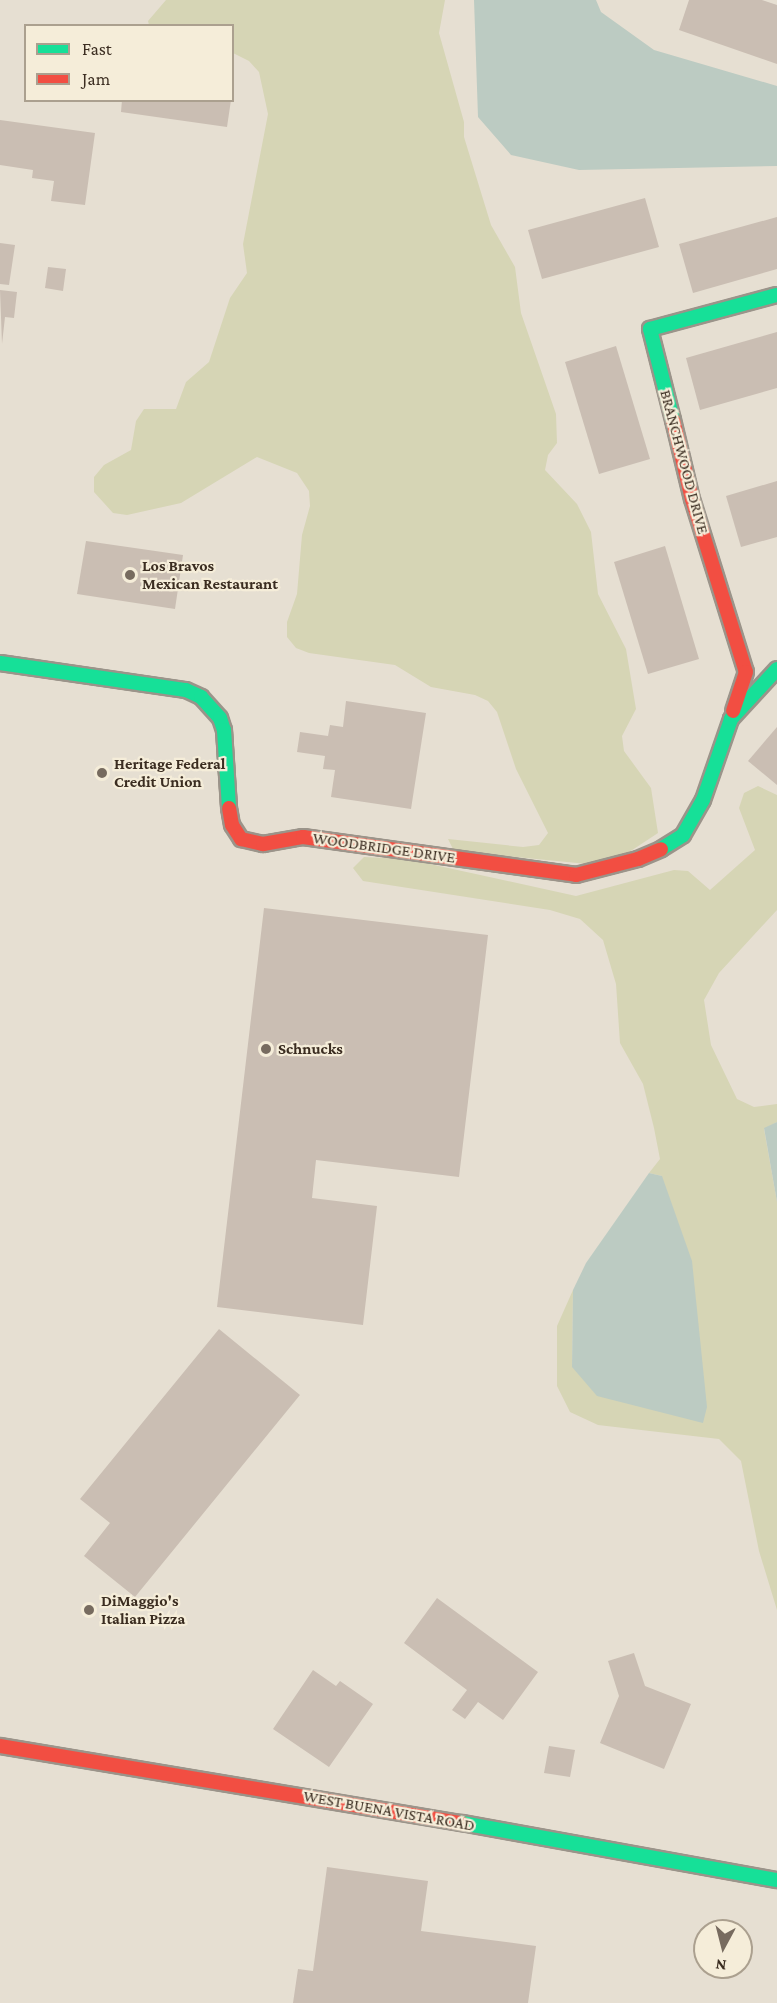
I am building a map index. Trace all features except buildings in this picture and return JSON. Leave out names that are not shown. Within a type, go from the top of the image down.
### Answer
[{"type":"street","name":"BRANCHWOOD DRIVE","points":[[731,718],[746,672],[692,499],[651,329],[777,295]]},
{"type":"street","name":"WOODBRIDGE DRIVE","points":[[0,663],[186,690],[201,697],[220,718],[224,730],[229,813],[232,825],[241,839],[263,844],[303,837],[576,875],[638,859],[669,846],[683,835],[703,800],[731,718],[777,669]]},
{"type":"street","name":"WEST BUENA VISTA ROAD","points":[[0,1746],[390,1810],[777,1880]]},
{"type":"green space","points":[[166,0],[445,0],[439,33],[464,122],[464,137],[491,225],[515,267],[521,313],[556,414],[557,443],[548,455],[545,470],[577,504],[591,532],[598,594],[626,649],[636,709],[622,736],[624,751],[651,788],[658,833],[608,866],[454,851],[448,839],[523,847],[539,845],[548,833],[516,769],[497,712],[488,701],[475,695],[431,687],[395,665],[309,653],[296,648],[287,637],[287,622],[297,594],[302,535],[310,506],[309,491],[297,473],[257,457],[181,503],[127,515],[113,513],[94,492],[94,477],[104,465],[131,450],[136,421],[144,409],[176,409],[186,382],[209,362],[230,298],[247,273],[243,244],[268,114],[259,72],[249,61],[234,54],[234,24],[149,24],[148,21]]},
{"type":"green space","points":[[758,786],[777,795],[777,910],[719,973],[704,1000],[711,1045],[737,1099],[754,1107],[777,1104],[777,1122],[764,1129],[777,1202],[777,1610],[759,1551],[741,1461],[719,1439],[598,1425],[570,1412],[557,1386],[557,1326],[573,1290],[572,1367],[662,1176],[649,1173],[660,1159],[654,1128],[643,1084],[620,1043],[616,984],[603,940],[580,919],[550,910],[363,881],[353,868],[364,857],[407,859],[576,896],[674,870],[688,871],[710,890],[755,850],[739,808],[744,793]]},
{"type":"shaded area","points":[[474,0],[596,0],[601,12],[654,50],[777,86],[777,166],[579,170],[511,155],[478,117]]},
{"type":"shaded area","points":[[777,1122],[777,1202],[764,1128]]},
{"type":"shaded area","points":[[649,1173],[662,1176],[692,1261],[707,1407],[703,1423],[597,1396],[572,1367],[573,1290],[586,1263]]},
{"type":"traffic: fast","points":[[673,420],[650,329],[777,295]]},
{"type":"traffic: fast","points":[[0,663],[186,690],[201,697],[220,718],[224,730],[229,808]]},
{"type":"traffic: fast","points":[[661,849],[683,835],[703,800],[731,719],[777,669]]},
{"type":"traffic: fast","points":[[462,1823],[777,1880]]},
{"type":"traffic: jam","points":[[673,420],[692,499],[746,672],[733,711]]},
{"type":"traffic: jam","points":[[229,808],[232,825],[241,839],[263,844],[303,837],[576,875],[638,859],[661,849]]},
{"type":"traffic: jam","points":[[0,1746],[462,1823]]},
{"type":"place","name":"Los Bravos Mexican Restaurant","points":[[130,575]]},
{"type":"place","name":"Heritage Federal Credit Union","points":[[102,773]]},
{"type":"place","name":"Schnucks","points":[[266,1049]]},
{"type":"place","name":"DiMaggio's Italian Pizza","points":[[89,1610]]}]
